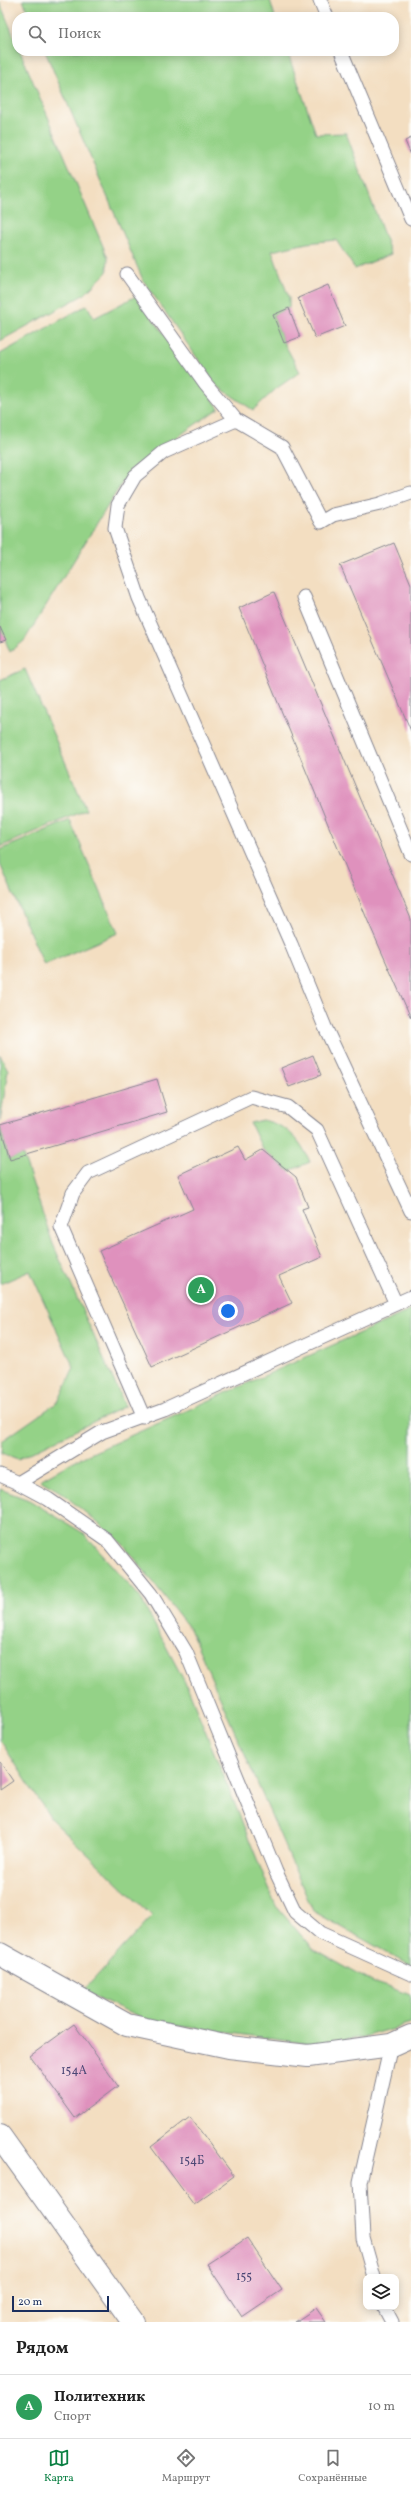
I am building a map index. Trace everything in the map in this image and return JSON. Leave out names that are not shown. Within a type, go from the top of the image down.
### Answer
[{"type":"street","points":[[0,1954],[127,2025],[229,2047],[308,2056],[391,2045],[411,2036]]},
{"type":"street","points":[[0,2136],[133,2322]]},
{"type":"lane","points":[[320,0],[325,12]]},
{"type":"lane","points":[[343,56],[411,219]]},
{"type":"lane","points":[[127,274],[205,383],[236,420],[282,447],[321,522],[333,515],[380,504],[411,493]]},
{"type":"lane","points":[[236,420],[164,452],[135,476],[118,504],[115,528],[139,598],[291,944],[325,1028],[411,1211]]},
{"type":"lane","points":[[304,597],[411,854]]},
{"type":"lane","points":[[144,1418],[61,1227],[73,1193],[88,1173],[251,1096],[288,1107],[317,1130],[396,1304]]},
{"type":"lane","points":[[18,1483],[102,1432],[144,1418],[411,1297]]},
{"type":"lane","points":[[0,1475],[48,1499],[107,1540],[151,1594],[186,1652],[276,1872],[295,1912],[320,1933],[411,1974]]},
{"type":"lane","points":[[373,2274],[363,2238],[360,2182],[391,2045]]},
{"type":"lane","points":[[386,2310],[392,2322]]},
{"type":"green space","points":[[23,0],[270,0],[274,12],[28,12]]},
{"type":"green space","points":[[0,3],[12,32],[12,56],[22,56],[108,258],[107,272],[85,294],[0,341]]},
{"type":"green space","points":[[47,56],[289,56],[316,134],[346,133],[391,254],[355,269],[336,240],[307,243],[272,251],[289,298],[289,308],[273,315],[284,343],[300,372],[277,388],[253,410],[216,385],[143,280]]},
{"type":"green space","points":[[136,296],[219,408],[130,470],[24,641],[10,652],[0,627],[0,354],[87,305],[94,318]]},
{"type":"green space","points":[[25,669],[86,810],[0,847],[0,680]]},
{"type":"green space","points":[[70,820],[118,933],[44,965],[0,864],[0,850]]},
{"type":"green space","points":[[0,1055],[8,1070],[0,1122]]},
{"type":"green space","points":[[263,1120],[279,1126],[292,1135],[302,1147],[310,1162],[289,1171],[263,1150],[250,1123]]},
{"type":"green space","points":[[0,1127],[9,1159],[23,1155],[53,1244],[125,1406],[18,1459],[1,1453],[2,1441],[58,1402],[74,1368],[30,1271],[0,1284]]},
{"type":"green space","points":[[411,1310],[411,1966],[313,1911],[190,1629],[124,1545],[62,1493],[40,1480],[74,1461]]},
{"type":"green space","points":[[0,1489],[29,1500],[83,1533],[140,1597],[188,1688],[276,1906],[313,1949],[372,1982],[411,1995],[411,2023],[364,2037],[317,2045],[151,2022],[83,1991],[152,1916],[51,1819],[0,1740]]},
{"type":"building","points":[[411,138],[411,155],[405,141]]},
{"type":"building","points":[[328,285],[345,326],[315,338],[298,298]]},
{"type":"building","points":[[289,308],[300,337],[284,343],[273,315]]},
{"type":"building","points":[[394,543],[411,584],[411,731],[340,565]]},
{"type":"building","points":[[274,592],[411,919],[411,1018],[367,919],[239,608]]},
{"type":"building","points":[[0,627],[6,640],[0,642]]},
{"type":"building","points":[[313,1055],[321,1075],[289,1087],[281,1068]]},
{"type":"building","points":[[157,1079],[167,1112],[10,1159],[0,1125]]},
{"type":"building","points":[[238,1147],[245,1160],[263,1150],[296,1177],[308,1207],[302,1209],[322,1257],[279,1276],[292,1303],[152,1367],[99,1251],[193,1209],[178,1175]]},
{"type":"building","points":[[0,1762],[13,1781],[0,1790]]},
{"type":"building","points":[[74,2024],[118,2086],[75,2118],[30,2056]]},
{"type":"building","points":[[190,2117],[234,2176],[194,2205],[151,2147]]},
{"type":"building","points":[[247,2238],[282,2290],[242,2317],[207,2264]]},
{"type":"building","points":[[316,2308],[326,2322],[295,2322]]},
{"type":"place","name":"Политехник","points":[[201,1290]]}]
